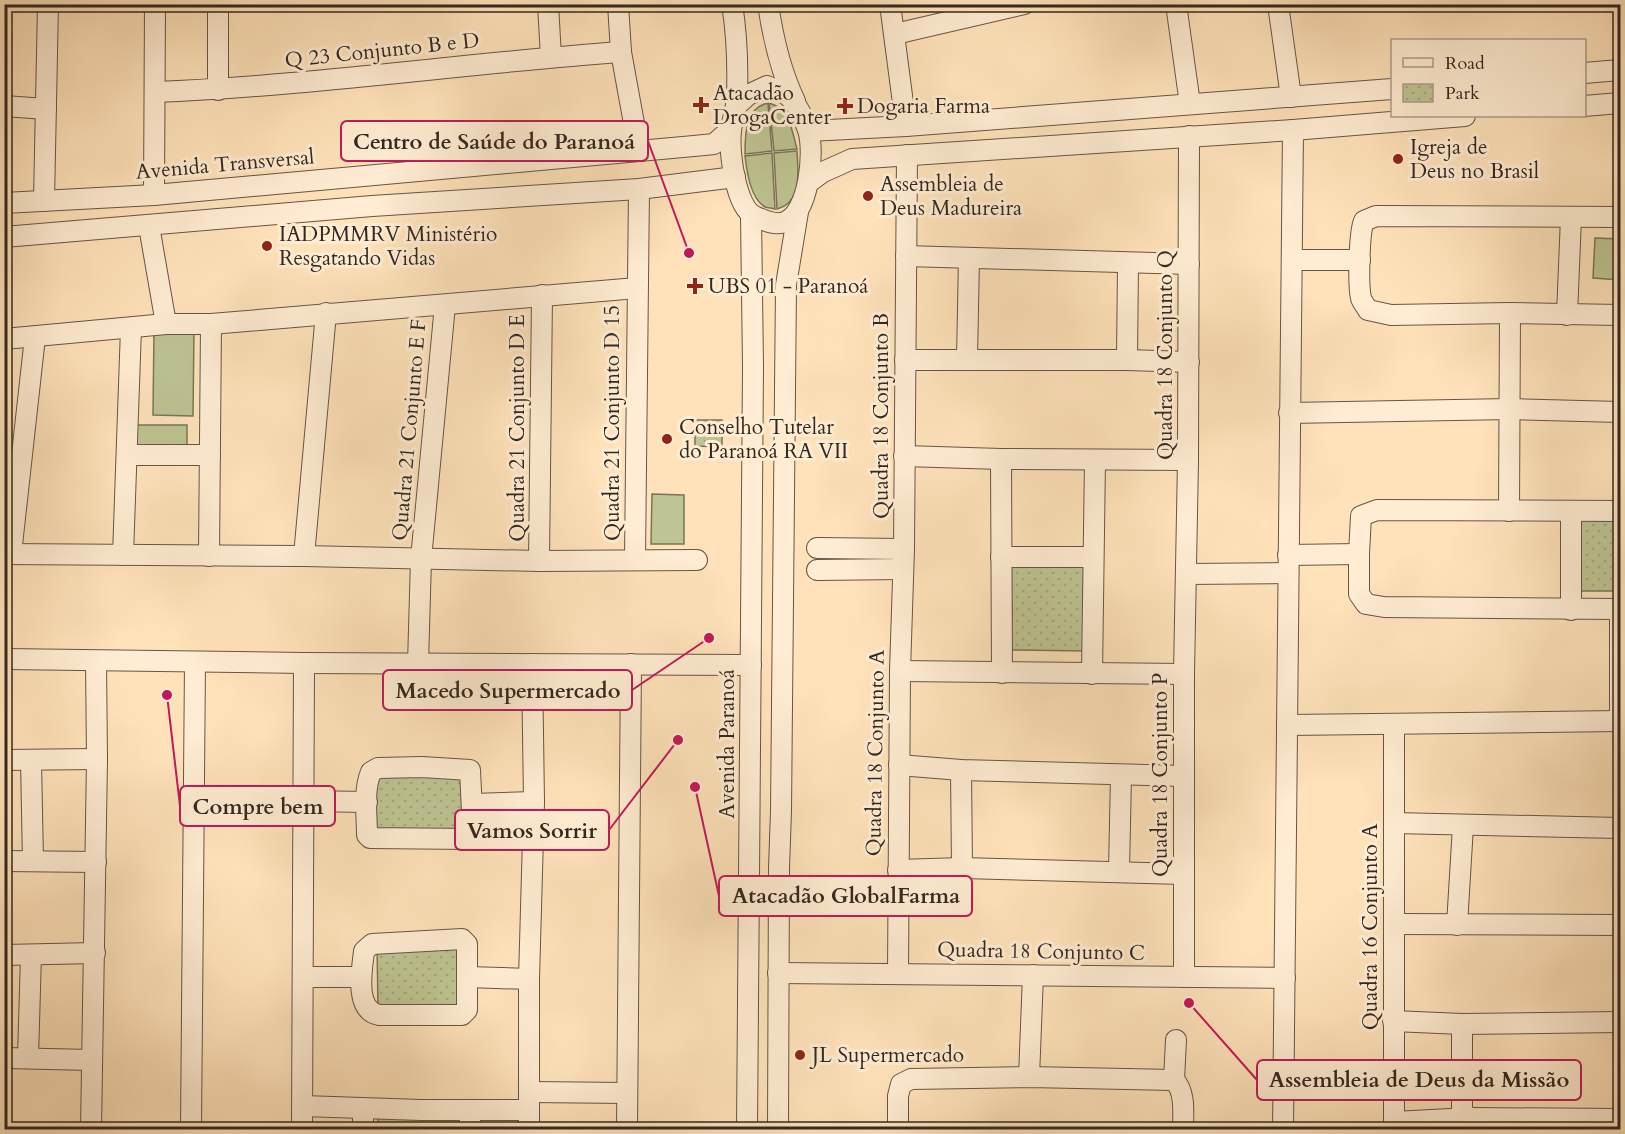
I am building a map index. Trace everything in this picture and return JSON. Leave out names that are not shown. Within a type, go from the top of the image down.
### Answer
[{"type":"street","points":[[44,201],[48,4]]},
{"type":"street","points":[[154,195],[155,4]]},
{"type":"street","points":[[218,4],[218,90]]},
{"type":"street","points":[[548,4],[551,57]]},
{"type":"street","points":[[618,4],[621,52],[639,151]]},
{"type":"street","points":[[732,4],[738,44],[737,105],[731,129],[731,155],[743,204],[751,215],[772,223],[786,222],[798,212]]},
{"type":"street","points":[[768,4],[773,36],[784,78],[809,131],[810,153],[808,183],[798,212],[786,285],[778,1130]]},
{"type":"street","points":[[890,4],[906,126]]},
{"type":"street","points":[[895,34],[1024,4]]},
{"type":"street","points":[[1176,4],[1190,104]]},
{"type":"street","points":[[1278,4],[1291,97]]},
{"type":"street","name":"Q 23 Conjunto B e D","points":[[154,93],[218,90],[621,52]]},
{"type":"street","points":[[1586,73],[1620,70]]},
{"type":"street","points":[[737,105],[748,95],[767,86],[786,94],[797,107]]},
{"type":"street","points":[[809,131],[906,126],[1391,88]]},
{"type":"street","points":[[1586,106],[1620,103]]},
{"type":"street","points":[[4,106],[46,109]]},
{"type":"street","points":[[1065,113],[1060,116],[1056,125],[1057,135],[1070,144]]},
{"type":"street","points":[[1020,147],[1029,147],[1035,143],[1039,128],[1036,122],[1021,116]]},
{"type":"street","points":[[808,183],[823,172],[852,159],[1293,130],[1453,117]]},
{"type":"street","name":"Avenida Transversal","points":[[8,204],[154,195],[714,144],[731,129]]},
{"type":"street","points":[[1283,1130],[1293,130]]},
{"type":"street","name":"Quadra 18 Conjunto Q","points":[[1187,574],[1189,136]]},
{"type":"street","name":"Quadra 18 Conjunto B","points":[[903,569],[906,155]]},
{"type":"street","points":[[457,166],[450,172],[448,182],[451,192],[463,201]]},
{"type":"street","points":[[416,172],[426,182],[423,197],[419,203]]},
{"type":"street","points":[[9,235],[419,203],[639,189],[735,177]]},
{"type":"street","name":"Quadra 21 Conjunto D 15","points":[[635,559],[639,189]]},
{"type":"street","name":"Avenida Paranoá","points":[[747,1130],[748,864],[751,813],[753,355],[751,215]]},
{"type":"street","points":[[1620,217],[1376,216],[1364,221],[1361,228],[1360,260],[1361,297],[1368,310],[1391,315],[1510,313],[1620,315]]},
{"type":"street","points":[[1566,315],[1571,218]]},
{"type":"street","points":[[149,225],[166,324]]},
{"type":"street","points":[[906,256],[1189,264]]},
{"type":"street","points":[[967,359],[969,258]]},
{"type":"street","points":[[1292,260],[1360,260]]},
{"type":"street","points":[[1126,360],[1128,263]]},
{"type":"street","points":[[4,339],[166,324],[211,324],[637,288]]},
{"type":"street","name":"Quadra 21 Conjunto D E","points":[[540,561],[542,295]]},
{"type":"street","name":"Quadra 21 Conjunto E F","points":[[418,664],[421,560],[445,304]]},
{"type":"street","points":[[304,556],[326,313]]},
{"type":"street","points":[[1509,512],[1510,313]]},
{"type":"street","points":[[209,556],[211,324]]},
{"type":"street","points":[[123,555],[130,328]]},
{"type":"street","points":[[35,337],[8,554],[304,556],[421,560],[697,560]]},
{"type":"street","points":[[905,360],[1189,362]]},
{"type":"street","points":[[1289,413],[1510,409],[1620,412]]},
{"type":"street","points":[[127,455],[210,455]]},
{"type":"street","points":[[904,456],[1095,460],[1188,459]]},
{"type":"street","points":[[1002,459],[1002,673]]},
{"type":"street","points":[[1092,674],[1095,460]]},
{"type":"street","points":[[1287,725],[1620,721],[1620,609],[1384,607],[1366,604],[1359,594],[1361,516],[1377,510],[1620,511]]},
{"type":"street","points":[[1571,511],[1571,610]]},
{"type":"street","points":[[817,548],[904,549]]},
{"type":"street","points":[[1187,574],[1359,554]]},
{"type":"street","points":[[1001,557],[1092,557]]},
{"type":"street","points":[[817,570],[903,569]]},
{"type":"street","name":"Quadra 18 Conjunto A","points":[[898,974],[903,569]]},
{"type":"street","name":"Quadra 18 Conjunto P","points":[[1184,977],[1184,674],[1187,574]]},
{"type":"street","points":[[4,659],[751,665]]},
{"type":"street","points":[[92,1130],[91,1060],[97,759],[96,661]]},
{"type":"street","points":[[191,1130],[195,662]]},
{"type":"street","points":[[302,1130],[304,663]]},
{"type":"street","points":[[529,1110],[534,802],[532,664]]},
{"type":"street","points":[[627,1130],[631,664]]},
{"type":"street","points":[[900,671],[1184,674]]},
{"type":"street","name":"Quadra 16 Conjunto A","points":[[1394,724],[1394,1126]]},
{"type":"street","points":[[4,760],[97,759]]},
{"type":"street","points":[[31,761],[33,861]]},
{"type":"street","points":[[899,765],[962,770],[1184,776]]},
{"type":"street","points":[[422,767],[470,770],[473,804],[473,832],[469,839],[370,838],[367,835],[367,781],[371,772],[378,768],[422,767]]},
{"type":"street","points":[[962,770],[962,868]]},
{"type":"street","points":[[1119,871],[1121,775]]},
{"type":"street","points":[[304,801],[367,802]]},
{"type":"street","points":[[473,804],[534,802]]},
{"type":"street","points":[[751,813],[755,821],[770,826],[781,811]]},
{"type":"street","points":[[1394,823],[1620,828]]},
{"type":"street","points":[[1457,925],[1463,826]]},
{"type":"street","points":[[748,864],[756,854],[767,852],[776,860],[779,868]]},
{"type":"street","points":[[4,861],[96,862]]},
{"type":"street","points":[[898,870],[962,868],[1183,874]]},
{"type":"street","points":[[1394,924],[1620,925]]},
{"type":"street","points":[[462,939],[467,944],[467,1010],[462,1015],[379,1015],[370,1013],[364,1006],[361,977],[364,951],[372,944],[462,939]]},
{"type":"street","points":[[4,955],[94,953]]},
{"type":"street","points":[[28,1058],[32,955]]},
{"type":"street","name":"Quadra 18 Conjunto C","points":[[778,973],[1285,978]]},
{"type":"street","points":[[1029,1077],[1034,975]]},
{"type":"street","points":[[303,977],[361,977]]},
{"type":"street","points":[[468,977],[530,979]]},
{"type":"street","points":[[1393,1021],[1462,1024],[1620,1022]]},
{"type":"street","points":[[1462,1024],[1462,1108],[1464,1115],[1469,1118]]},
{"type":"street","points":[[1174,1080],[1176,1040]]},
{"type":"street","points":[[4,1058],[91,1060]]},
{"type":"street","points":[[898,1130],[898,1096],[902,1084],[911,1079],[1029,1077],[1174,1080],[1179,1085],[1183,1104],[1183,1130]]},
{"type":"street","points":[[303,1106],[363,1108],[470,1120],[627,1093]]},
{"type":"street","points":[[363,1108],[363,1130]]},
{"type":"street","points":[[1394,1126],[1469,1118],[1569,1124],[1620,1119]]},
{"type":"green space","points":[[768,103],[772,151],[745,154],[746,130],[751,116],[760,106]]},
{"type":"green space","points":[[769,103],[786,115],[797,149],[774,151]]},
{"type":"green space","points":[[797,151],[798,176],[795,193],[791,200],[777,209],[774,153]]},
{"type":"green space","points":[[772,153],[775,209],[765,207],[756,197],[750,184],[745,156]]},
{"type":"green space","points":[[1595,238],[1620,239],[1620,280],[1593,278]]},
{"type":"green space","points":[[154,331],[194,332],[193,416],[153,415]]},
{"type":"green space","points":[[695,420],[722,420],[722,447],[695,446]]},
{"type":"green space","points":[[137,425],[187,425],[187,452],[136,452]]},
{"type":"green space","points":[[652,494],[684,495],[684,544],[651,544]]},
{"type":"green space","points":[[1580,515],[1620,515],[1620,591],[1580,591]]},
{"type":"green space","points":[[1006,560],[1086,561],[1085,651],[1011,650],[1012,603],[1006,588]]},
{"type":"green space","points":[[376,773],[474,773],[476,830],[376,831]]},
{"type":"green space","points":[[464,943],[465,1006],[378,1007],[377,945]]},
{"type":"green space","points":[[381,1114],[463,1114],[468,1129],[378,1129],[378,1118]]},
{"type":"place","name":"Atacadão DrogaCenter","points":[[701,105]]},
{"type":"place","name":"Dogaria Farma","points":[[845,106]]},
{"type":"place","name":"Igreja de Deus no Brasil","points":[[1398,159]]},
{"type":"place","name":"Assembleia de Deus Madureira","points":[[868,196]]},
{"type":"place","name":"IADPMMRV Ministério Resgatando Vidas","points":[[267,246]]},
{"type":"place","name":"Centro de Saúde do Paranoá","points":[[689,253]]},
{"type":"place","name":"UBS 01 - Paranoá","points":[[695,286]]},
{"type":"place","name":"Conselho Tutelar do Paranoá RA VII","points":[[667,439]]},
{"type":"place","name":"Macedo Supermercado","points":[[709,638]]},
{"type":"place","name":"Compre bem","points":[[167,695]]},
{"type":"place","name":"Vamos Sorrir","points":[[678,740]]},
{"type":"place","name":"Atacadão GlobalFarma","points":[[695,787]]},
{"type":"place","name":"Assembleia de Deus da Missão","points":[[1189,1003]]},
{"type":"place","name":"JL Supermercado","points":[[800,1055]]}]
